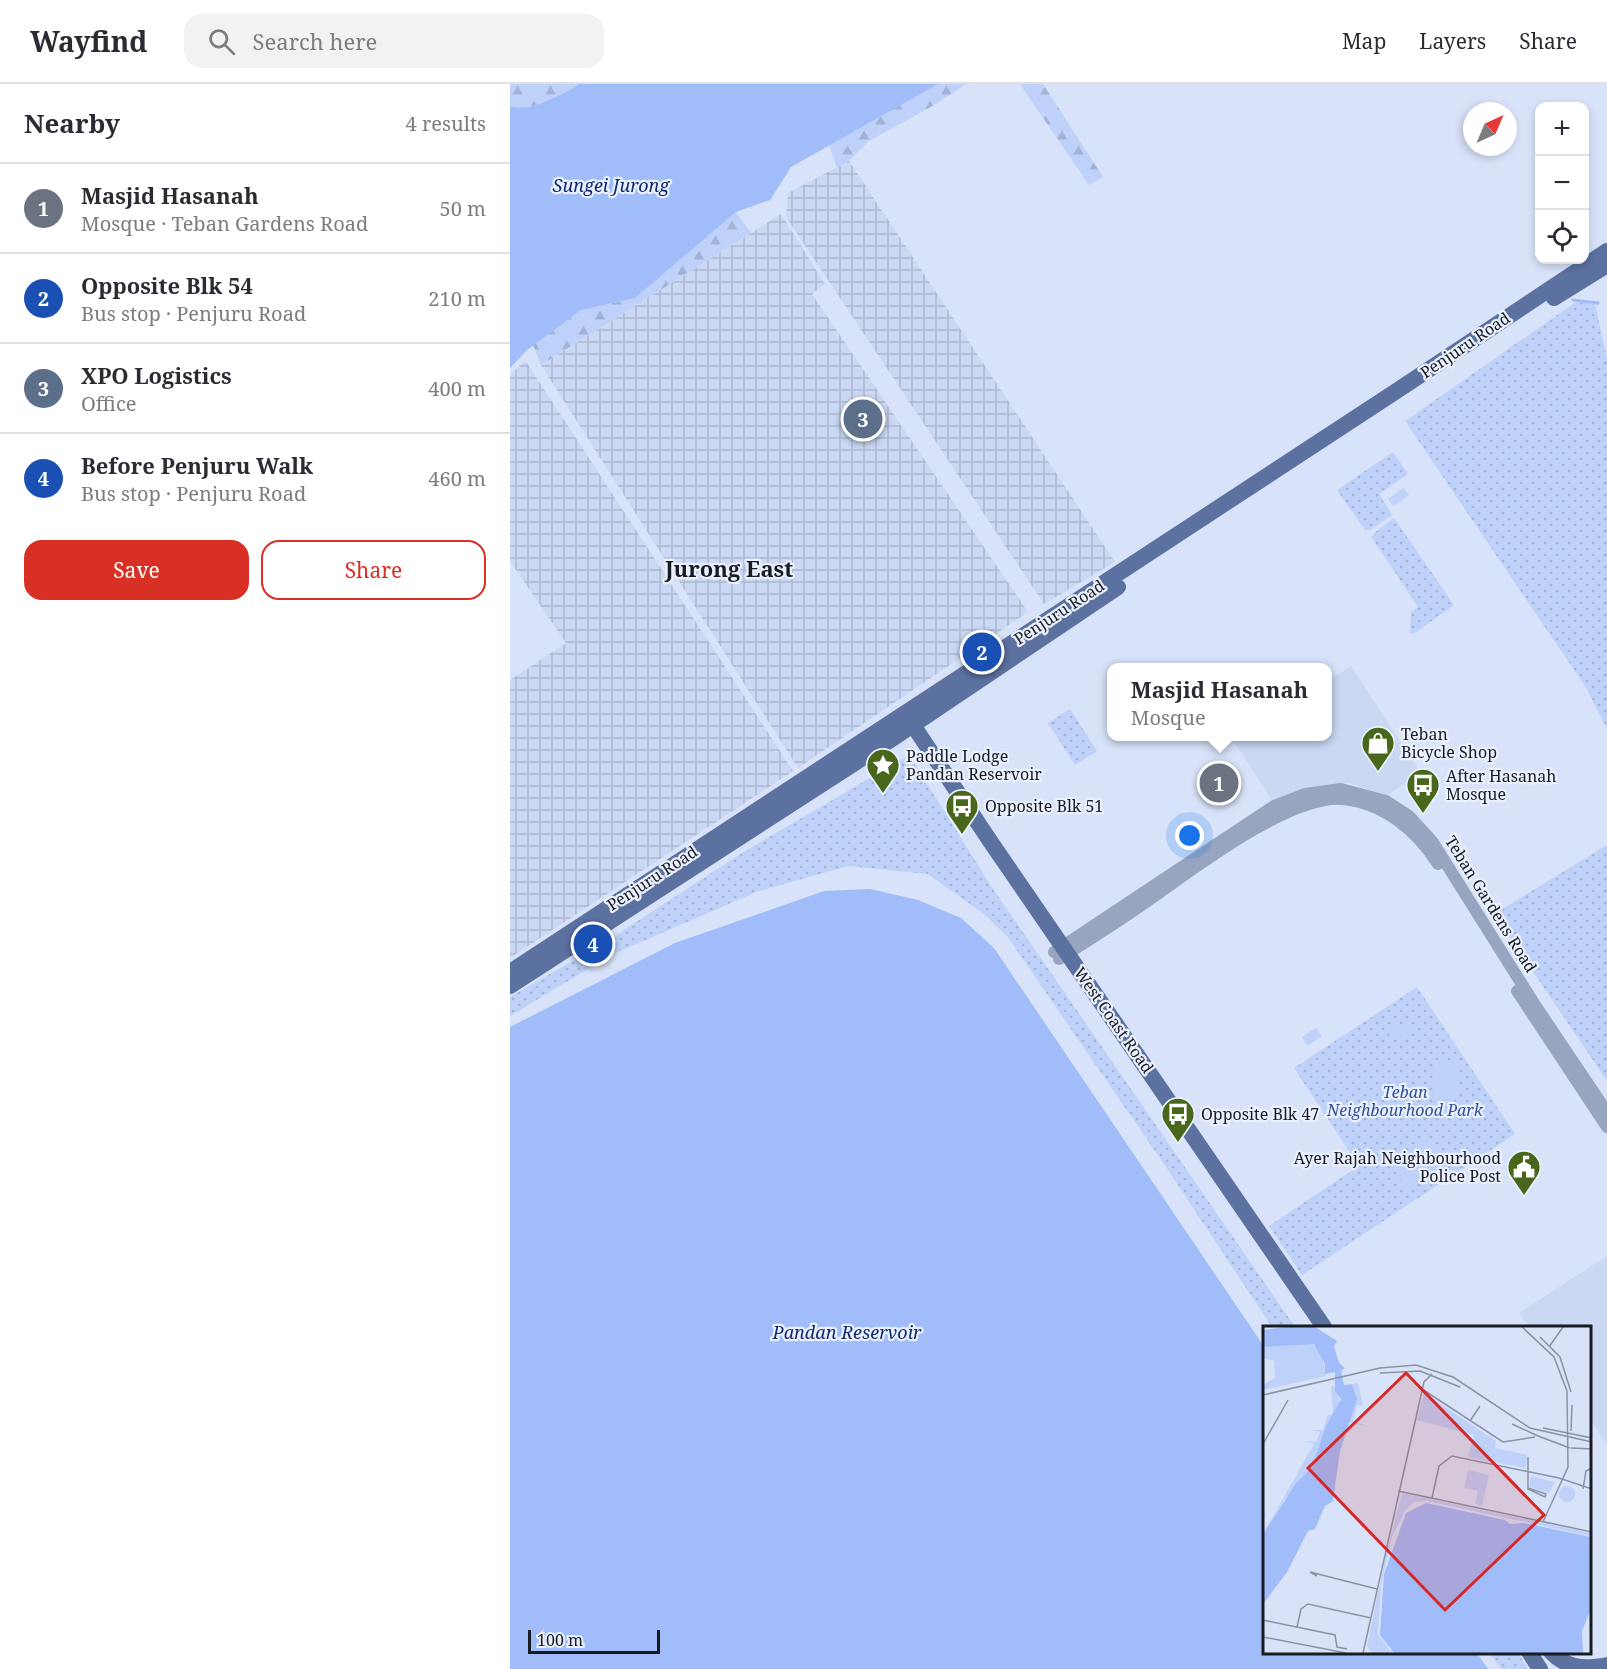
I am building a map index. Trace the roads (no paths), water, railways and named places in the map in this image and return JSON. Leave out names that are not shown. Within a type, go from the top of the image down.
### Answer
[{"type":"main road","name":"Penjuru Road","points":[[1283,470],[1586,279],[1606,257]]},
{"type":"main road","name":"Penjuru Road","points":[[510,986],[1606,257]]},
{"type":"main road","points":[[1586,279],[1594,279],[1607,284]]},
{"type":"main road","name":"Penjuru Road","points":[[510,972],[904,722]]},
{"type":"main road","name":"West Coast Road","points":[[904,722],[1310,1326]]},
{"type":"main road","name":"West Coast Road","points":[[1061,953],[1323,1326]]},
{"type":"main road","points":[[1530,1654],[1540,1669]]},
{"type":"main road","points":[[1550,1654],[1560,1662],[1573,1667],[1597,1668],[1607,1665]]},
{"type":"main road","points":[[1550,1654],[1558,1669]]},
{"type":"street","name":"Teban Gardens Road","points":[[1061,953],[1274,806],[1305,794],[1341,789],[1386,801],[1409,816],[1432,841],[1532,1008],[1607,1127]]},
{"type":"street","name":"Teban Gardens Road","points":[[1532,1008],[1607,1112]]},
{"type":"water","name":"Sungei Jurong","points":[[579,84],[938,84],[791,167],[770,200],[736,212],[635,298],[581,310],[527,350],[510,368],[510,107],[534,106]]},
{"type":"water","name":"Pandan Reservoir","points":[[870,889],[918,900],[961,918],[994,948],[1263,1345],[1263,1654],[1478,1654],[1488,1669],[510,1669],[510,1027],[675,943],[824,891]]},
{"type":"waterway","points":[[1573,300],[1598,303]]},
{"type":"place","name":"XPO Logistics","points":[[863,419]]},
{"type":"place","name":"Opposite Blk 54","points":[[982,652]]},
{"type":"place","name":"Teban Bicycle Shop","points":[[1378,772]]},
{"type":"place","name":"Masjid Hasanah","points":[[1219,783]]},
{"type":"place","name":"Paddle Lodge Pandan Reservoir","points":[[883,794]]},
{"type":"place","name":"After Hasanah Mosque","points":[[1423,814]]},
{"type":"place","name":"Opposite Blk 51","points":[[962,835]]},
{"type":"place","name":"Before Penjuru Walk","points":[[593,944]]},
{"type":"place","name":"Opposite Blk 47","points":[[1178,1143]]},
{"type":"place","name":"Ayer Rajah Neighbourhood Police Post","points":[[1524,1196]]},
{"type":"district","name":"Jurong East","points":[[729,568]]},
{"type":"park label","name":"Teban Neighbourhood Park","points":[[1405,1101]]}]
